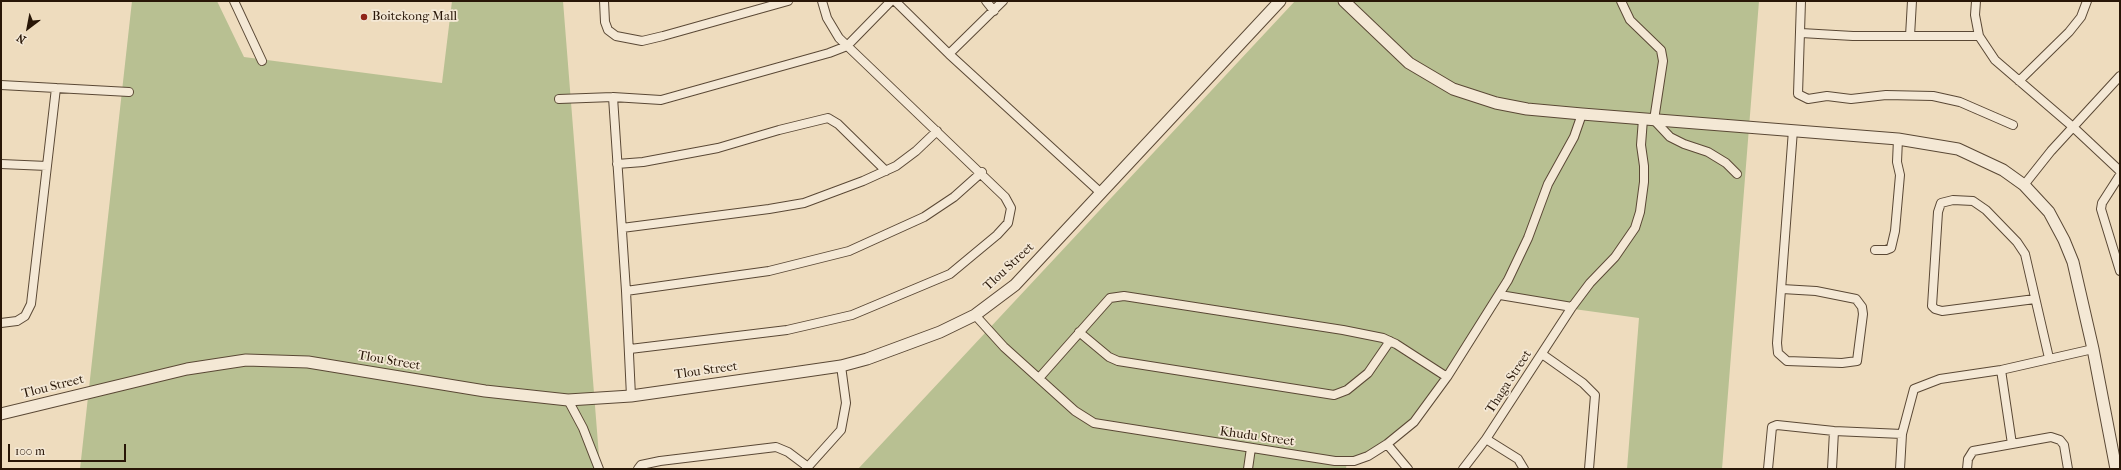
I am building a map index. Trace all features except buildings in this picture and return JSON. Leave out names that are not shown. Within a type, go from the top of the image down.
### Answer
[{"type":"street","points":[[234,1],[262,61]]},
{"type":"street","points":[[604,1],[605,22],[608,30],[616,36],[642,40],[663,36],[788,1]]},
{"type":"street","points":[[630,349],[788,330],[834,320],[870,308],[944,277],[962,265],[997,235],[1010,219],[1011,208],[1005,197],[982,172],[836,34],[827,18],[822,1]]},
{"type":"street","points":[[559,100],[612,97],[661,100],[829,53],[847,46],[891,1]]},
{"type":"street","points":[[895,1],[949,54],[1101,193]]},
{"type":"street","points":[[986,1],[994,11]]},
{"type":"street","points":[[949,54],[1003,1]]},
{"type":"street","name":"Tlou Street","points":[[1,414],[210,365],[263,359],[308,362],[485,391],[568,400],[631,396],[841,366],[901,348],[940,332],[975,315],[1015,285],[1280,1]]},
{"type":"street","points":[[1344,1],[1409,63],[1447,86],[1496,103],[1582,114],[1793,130],[1898,139],[1936,144],[1968,152],[2003,170],[2024,185],[2049,212],[2064,240],[2080,284],[2116,469]]},
{"type":"street","points":[[1621,1],[1630,20],[1661,50],[1663,62],[1654,120]]},
{"type":"street","points":[[1801,1],[1801,33],[1798,56],[1798,94],[1808,99],[1827,96],[1851,99],[1886,95],[1933,96],[1960,102],[2013,125]]},
{"type":"street","points":[[1910,36],[1912,1]]},
{"type":"street","points":[[1976,1],[1975,16],[1979,36],[1995,60],[2073,127],[2120,171]]},
{"type":"street","points":[[2019,81],[2069,32],[2082,17],[2088,1]]},
{"type":"street","points":[[1801,33],[1979,36]]},
{"type":"street","points":[[2024,185],[2073,127],[2120,76]]},
{"type":"street","points":[[1,85],[129,92]]},
{"type":"street","points":[[1,323],[17,321],[25,316],[31,304],[56,88]]},
{"type":"street","points":[[612,97],[630,349],[631,396]]},
{"type":"street","name":"Khudu Street","points":[[975,315],[1004,347],[1040,377],[1075,411],[1094,423],[1335,461],[1348,462],[1368,456],[1387,444],[1414,422],[1447,377],[1500,295],[1528,238],[1554,171],[1574,137],[1582,114]]},
{"type":"street","points":[[617,164],[643,162],[718,148],[773,131],[828,118],[838,124],[886,171]]},
{"type":"street","name":"Thaga Street","points":[[1463,469],[1486,439],[1572,306],[1590,283],[1615,257],[1637,222],[1640,212],[1644,182],[1644,166],[1641,145],[1642,119]]},
{"type":"street","points":[[1654,120],[1670,137],[1708,152],[1726,163],[1736,174]]},
{"type":"street","points":[[1782,289],[1816,291],[1856,299],[1862,307],[1863,314],[1857,361],[1842,363],[1787,361],[1778,353],[1777,342],[1793,130]]},
{"type":"street","points":[[622,228],[790,206],[863,181],[886,171],[907,159],[937,131]]},
{"type":"street","points":[[1875,250],[1886,250],[1891,248],[1895,231],[1900,175],[1897,162],[1898,139]]},
{"type":"street","points":[[1,164],[47,166]]},
{"type":"street","points":[[626,291],[769,271],[849,251],[924,217],[954,197],[982,172]]},
{"type":"street","points":[[2120,175],[2102,203],[2101,209],[2120,271]]},
{"type":"street","points":[[2035,299],[1942,311],[1935,310],[1932,306],[1938,212],[1941,204],[1953,200],[1973,201],[2010,233],[2025,254],[2049,358]]},
{"type":"street","points":[[1500,295],[1572,306]]},
{"type":"street","points":[[1040,377],[1110,298],[1124,296],[1344,330],[1383,338],[1447,377]]},
{"type":"street","points":[[1079,332],[1109,357],[1118,362],[1334,395],[1347,390],[1368,374],[1390,341]]},
{"type":"street","points":[[1900,469],[1902,434],[1914,389],[1940,379],[2001,370],[2093,349]]},
{"type":"street","points":[[1542,354],[1580,380],[1595,395],[1589,469]]},
{"type":"street","points":[[638,469],[641,465],[660,461],[776,447],[792,454],[807,468],[841,430],[846,403],[841,366]]},
{"type":"street","points":[[2001,370],[2012,444]]},
{"type":"street","points":[[568,400],[583,428],[599,469]]},
{"type":"street","points":[[1768,469],[1772,427],[1777,425],[1834,431],[1902,434]]},
{"type":"street","points":[[1832,469],[1834,431]]},
{"type":"street","points":[[1967,469],[1968,459],[1973,451],[2043,438],[2056,438],[2064,445],[2068,469]]},
{"type":"street","points":[[1486,439],[1518,459],[1524,469]]},
{"type":"street","points":[[1387,444],[1408,469]]},
{"type":"street","points":[[1248,469],[1251,448]]},
{"type":"green space","points":[[132,1],[217,1],[244,57],[442,83],[452,1],[563,1],[600,469],[80,469]]},
{"type":"green space","points":[[1295,1],[1759,1],[1722,469],[1627,469],[1639,318],[1494,298],[1422,411],[1389,445],[1347,460],[1346,469],[858,469]]},
{"type":"place","name":"Boitekong Mall","points":[[364,17]]}]
